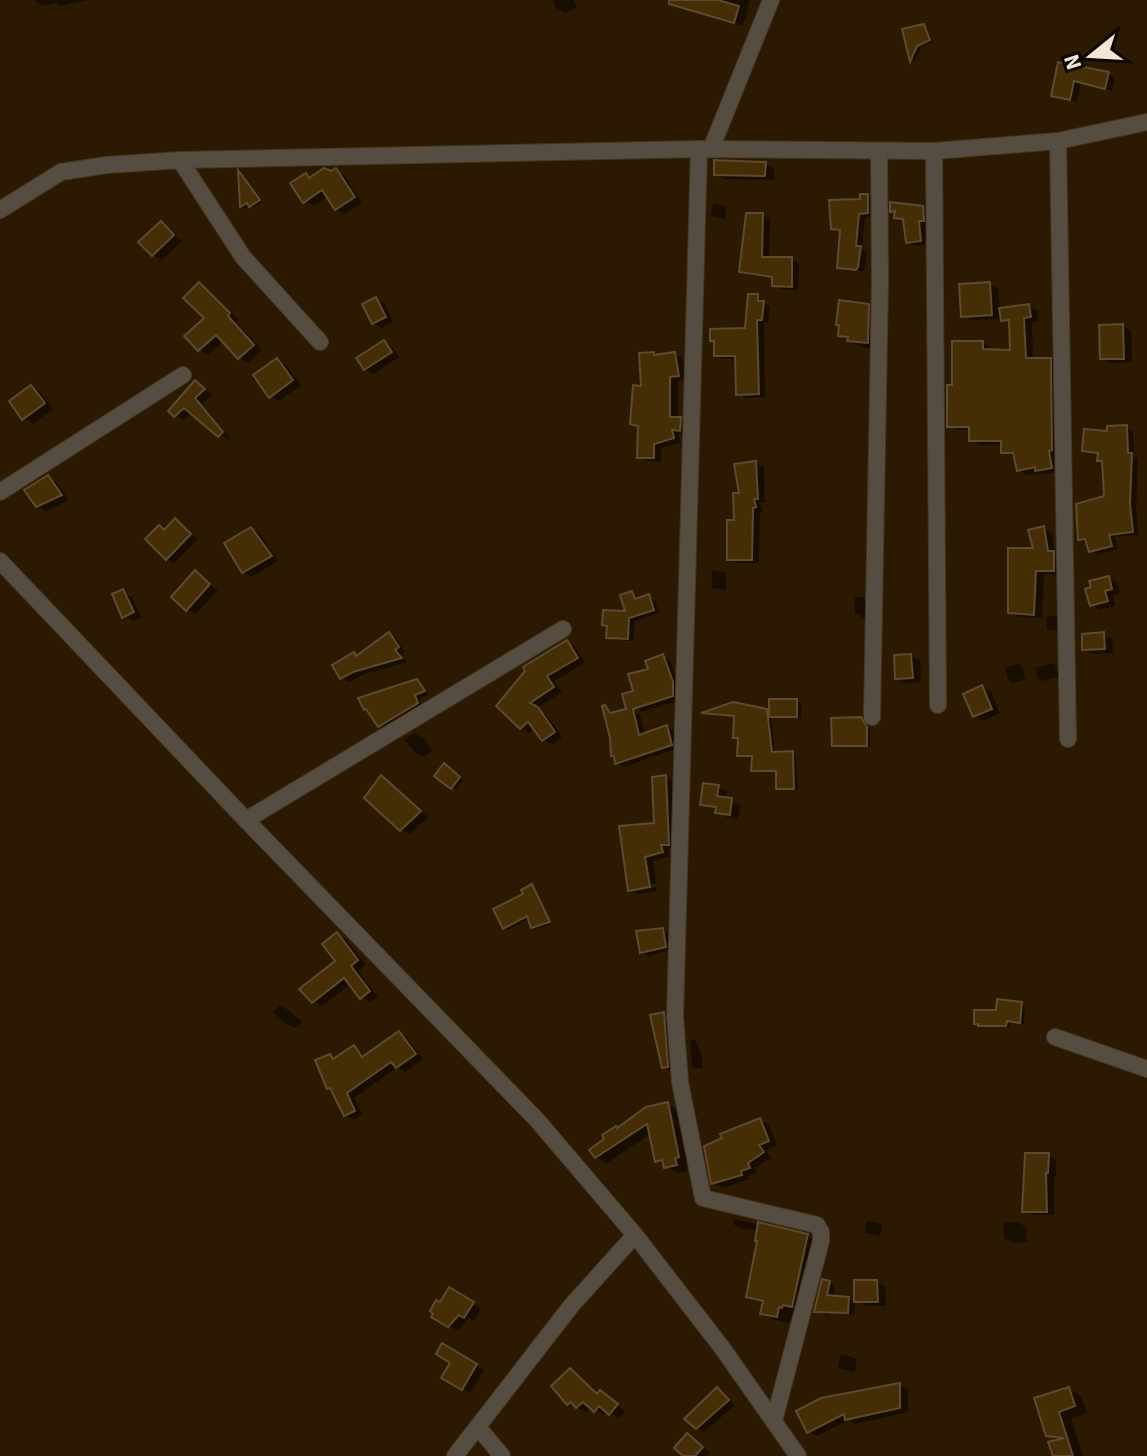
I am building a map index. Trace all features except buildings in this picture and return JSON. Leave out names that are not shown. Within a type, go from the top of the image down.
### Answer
[{"type":"street","points":[[771,0],[705,149],[675,1016],[680,1082],[703,1198],[817,1225],[821,1232],[774,1421]]},
{"type":"street","points":[[0,210],[61,172],[107,165],[180,160],[705,149],[934,151],[1058,141],[1147,122]]},
{"type":"street","points":[[1058,141],[1068,739]]},
{"type":"street","points":[[872,717],[879,151]]},
{"type":"street","points":[[934,151],[938,705]]},
{"type":"street","points":[[180,160],[243,257],[320,342]]},
{"type":"street","points":[[0,492],[183,375]]},
{"type":"street","points":[[0,561],[537,1120],[635,1235],[723,1349],[798,1456]]},
{"type":"street","points":[[246,820],[563,629]]},
{"type":"street","points":[[1055,1037],[1147,1069]]},
{"type":"street","points":[[455,1456],[472,1441],[571,1306],[635,1235]]},
{"type":"street","points":[[472,1441],[502,1456]]}]
